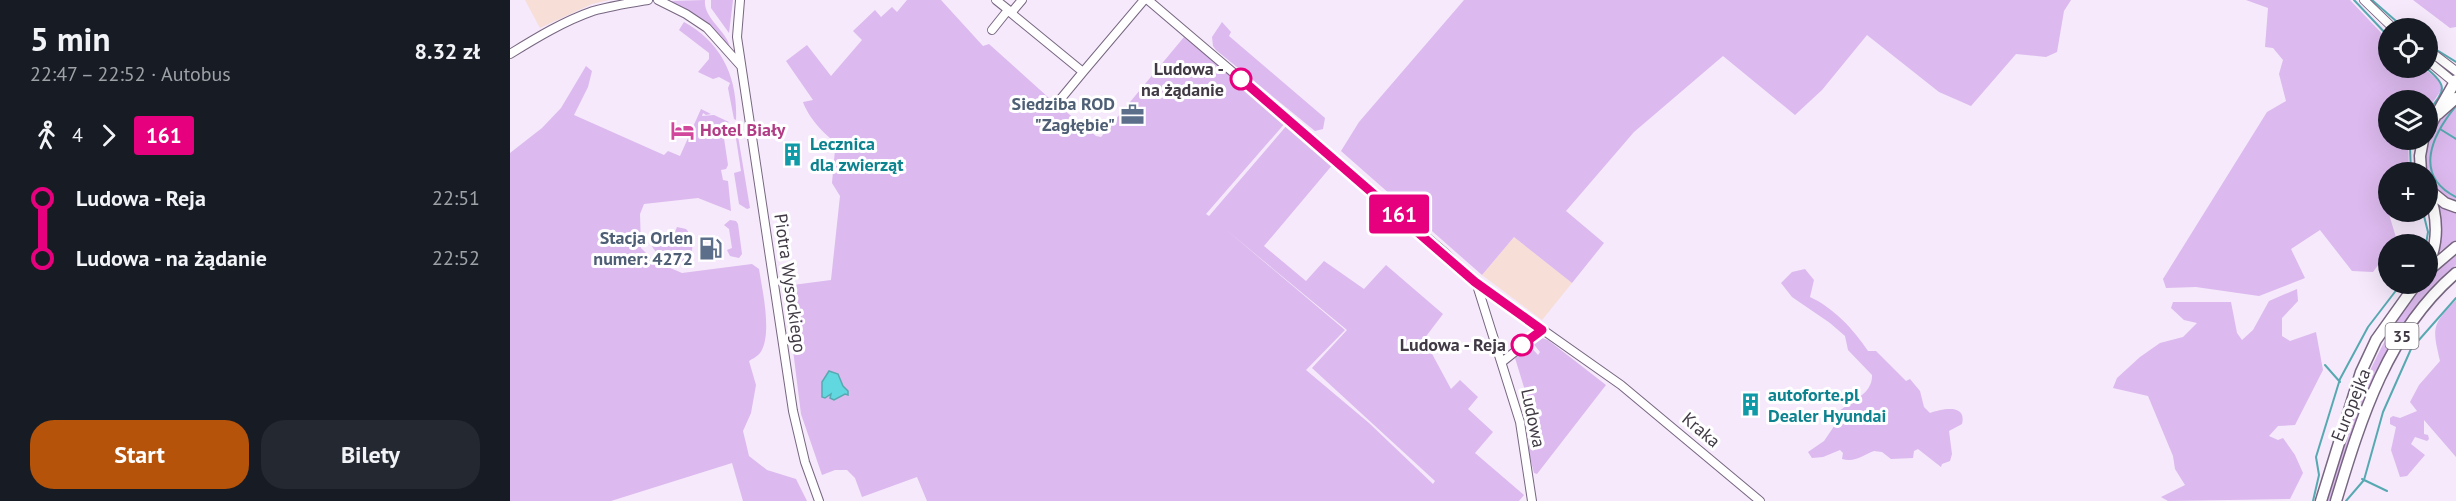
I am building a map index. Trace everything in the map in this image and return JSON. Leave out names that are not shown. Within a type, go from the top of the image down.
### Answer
[{"type":"main road","points":[[2438,112],[2455,82]]},
{"type":"main road","points":[[2438,113],[2456,99]]},
{"type":"main road","points":[[2438,198],[2456,207]]},
{"type":"main road","points":[[2438,263],[2456,247]]},
{"type":"main road","name":"Europejka","points":[[2336,501],[2365,411],[2386,363],[2407,329],[2456,273]]},
{"type":"main road","name":"Europejka","points":[[2321,501],[2361,372],[2376,340],[2409,294]]},
{"type":"street","points":[[510,54],[542,35],[584,15],[648,0]]},
{"type":"street","points":[[658,0],[707,28],[742,67]]},
{"type":"street","name":"Piotra Wysockiego","points":[[740,0],[737,31],[793,411],[805,462],[819,501]]},
{"type":"street","points":[[996,0],[1083,72]]},
{"type":"street","points":[[992,30],[1022,0]]},
{"type":"street","name":"Ludowa","points":[[1054,107],[1146,0],[1444,252],[1475,282],[1621,385]]},
{"type":"street","points":[[2364,0],[2383,18]]},
{"type":"street","points":[[2438,57],[2456,70]]},
{"type":"street","points":[[2438,69],[2455,82]]},
{"type":"street","name":"Ludowa","points":[[1475,282],[1520,422],[1532,501]]},
{"type":"street","points":[[1502,362],[1542,330]]},
{"type":"street","name":"Kraka","points":[[1621,385],[1760,501]]},
{"type":"shaded area","points":[[525,0],[609,0],[592,4],[540,28]]},
{"type":"shaded area","points":[[705,0],[708,13],[730,47],[709,24],[671,1]]},
{"type":"shaded area","points":[[711,0],[733,0],[729,33],[711,8]]},
{"type":"shaded area","points":[[907,0],[941,0],[983,46],[989,44],[1049,98],[1096,136],[1101,137],[1184,37],[1286,122],[1206,214],[1209,216],[1288,124],[1334,163],[1264,246],[1306,281],[1324,261],[1364,289],[1386,265],[1443,314],[1424,339],[1451,389],[1460,380],[1478,397],[1468,409],[1493,432],[1475,453],[1524,495],[1519,501],[927,501],[917,477],[862,497],[855,478],[847,470],[835,470],[822,475],[801,414],[785,286],[831,280],[840,196],[832,183],[835,150],[840,146],[809,115],[803,102],[813,100],[786,61],[807,45],[831,76],[862,40],[853,31],[875,10],[881,17],[892,7],[897,12]],"holes":[[[1224,228],[1347,330],[1312,368],[1435,481],[1433,484],[1369,423],[1306,370],[1345,330]]]},
{"type":"shaded area","points":[[1464,0],[2071,0],[2064,11],[2057,52],[2046,57],[2016,54],[1971,106],[1939,92],[1867,35],[1822,90],[1795,115],[1723,56],[1634,132],[1566,211],[1604,243],[1572,283],[1514,237],[1482,275],[1341,151],[1359,122]]},
{"type":"shaded area","points":[[2246,0],[2350,0],[2378,29],[2378,78],[2436,78],[2439,80],[2442,89],[2438,95],[2438,90],[2378,90],[2378,150],[2408,150],[2409,162],[2378,162],[2378,222],[2391,222],[2395,234],[2378,234],[2378,265],[2373,272],[2352,271],[2320,230],[2291,249],[2305,278],[2259,296],[2196,287],[2166,288],[2163,279],[2267,112],[2286,101],[2279,74],[2283,60],[2273,48],[2265,47],[2268,8]]},
{"type":"shaded area","points":[[2413,0],[2456,0],[2456,27],[2450,28]]},
{"type":"shaded area","points":[[684,22],[708,40],[725,62],[734,89],[736,120],[728,88],[730,83],[719,77],[713,79],[698,72],[709,59],[709,53],[679,30]]},
{"type":"shaded area","points":[[1222,22],[1231,32],[1229,36],[1325,118],[1323,129],[1315,131],[1216,50],[1212,37]]},
{"type":"shaded area","points":[[586,66],[592,71],[588,87],[574,115],[664,155],[668,151],[680,156],[701,109],[711,114],[703,113],[702,116],[714,115],[729,122],[722,125],[728,165],[726,169],[721,170],[723,180],[728,181],[731,211],[698,198],[644,204],[640,214],[641,248],[654,261],[682,273],[752,264],[759,269],[766,312],[766,335],[760,353],[749,361],[756,385],[751,413],[743,431],[749,456],[767,470],[796,479],[807,501],[743,501],[732,463],[611,501],[510,501],[510,153],[542,128],[561,108]]},
{"type":"shaded area","points":[[2456,102],[2456,203],[2438,190],[2438,162],[2426,162],[2427,150],[2438,150],[2438,124]]},
{"type":"shaded area","points":[[736,124],[750,208],[747,209],[739,204],[734,173],[741,171],[735,132],[730,132]]},
{"type":"shaded area","points":[[2438,201],[2456,211],[2456,240],[2439,252]]},
{"type":"shaded area","points":[[730,220],[738,224],[742,254],[739,258],[730,256],[727,250],[732,248],[729,229],[724,225]]},
{"type":"shaded area","points":[[677,227],[686,229],[692,242],[692,252],[683,262],[655,251],[650,241],[650,235],[655,230],[660,230],[662,234],[675,232]]},
{"type":"shaded area","points":[[1514,237],[1572,283],[1542,320],[1482,275]]},
{"type":"shaded area","points":[[2456,254],[2456,265],[2438,283],[2438,271]]},
{"type":"shaded area","points":[[1805,269],[1814,280],[1810,297],[1843,320],[1868,351],[1876,351],[1906,381],[1910,379],[1920,391],[1924,407],[1930,413],[1952,409],[1961,413],[1962,424],[1949,431],[1952,454],[1950,461],[1942,464],[1941,467],[1918,449],[1914,451],[1913,458],[1891,459],[1882,452],[1874,451],[1847,460],[1842,459],[1843,453],[1840,450],[1823,457],[1812,458],[1808,452],[1824,441],[1839,419],[1838,412],[1865,392],[1872,375],[1848,350],[1845,336],[1792,297],[1781,283],[1792,272]]},
{"type":"shaded area","points":[[2297,289],[2298,301],[2282,318],[2282,336],[2290,341],[2316,332],[2323,370],[2295,425],[2278,426],[2269,436],[2278,440],[2283,438],[2295,455],[2303,473],[2290,499],[2168,501],[2161,497],[2185,485],[2175,469],[2173,456],[2148,396],[2113,388],[2117,378],[2160,343],[2183,337],[2197,323],[2184,320],[2171,308],[2173,302],[2231,302],[2237,333],[2242,340],[2253,330],[2269,301]]},
{"type":"shaded area","points":[[2417,294],[2428,294],[2408,318],[2376,374],[2352,434],[2331,501],[2326,501],[2347,431],[2372,366]]},
{"type":"shaded area","points":[[2456,300],[2456,457],[2424,420],[2424,434],[2428,435],[2429,439],[2427,441],[2415,437],[2411,444],[2425,455],[2407,476],[2400,477],[2391,450],[2396,427],[2390,424],[2390,418],[2393,416],[2400,418],[2417,411],[2410,402],[2419,385],[2440,361],[2435,333],[2438,321]]},
{"type":"shaded area","points":[[1539,337],[1548,340],[1606,385],[1537,474],[1534,473],[1529,454],[1529,439],[1534,436],[1527,412],[1531,410],[1515,358],[1530,346],[1538,355],[1540,352],[1532,342]]},
{"type":"water","points":[[829,371],[838,374],[848,395],[845,394],[834,400],[830,398],[831,394],[825,398],[822,397],[822,382]]},
{"type":"waterway","points":[[2354,0],[2378,25]]},
{"type":"waterway","points":[[2372,0],[2393,18]]},
{"type":"waterway","points":[[2438,51],[2456,62]]},
{"type":"waterway","points":[[2437,78],[2442,89],[2438,97]]},
{"type":"waterway","points":[[2456,106],[2440,129],[2431,154],[2434,177],[2442,188],[2456,197]]},
{"type":"waterway","points":[[2440,129],[2456,139]]},
{"type":"waterway","points":[[2410,150],[2411,162]]},
{"type":"waterway","points":[[2426,222],[2428,234]]},
{"type":"waterway","points":[[2313,501],[2319,475],[2316,457],[2340,379],[2368,327],[2393,294]]},
{"type":"waterway","points":[[2346,501],[2364,480],[2383,412],[2411,349],[2456,298]]},
{"type":"waterway","points":[[2325,365],[2340,382]]},
{"type":"waterway","points":[[2362,479],[2387,491]]},
{"type":"bus line","name":"161","points":[[1241,79],[1444,252],[1475,282],[1542,330],[1522,345]]},
{"type":"place","name":"Ludowa - na żądanie","points":[[1241,79]]},
{"type":"place","name":"Siedziba ROD \"Zagłębie\"","points":[[1133,114]]},
{"type":"place","name":"Hotel Biały","points":[[682,130]]},
{"type":"place","name":"Lecznica dla zwierząt","points":[[792,154]]},
{"type":"place","name":"Stacja Orlen numer: 4272","points":[[711,248]]},
{"type":"place","name":"Ludowa - Reja","points":[[1522,345]]},
{"type":"place","name":"autoforte.pl Dealer Hyundai","points":[[1750,405]]}]
